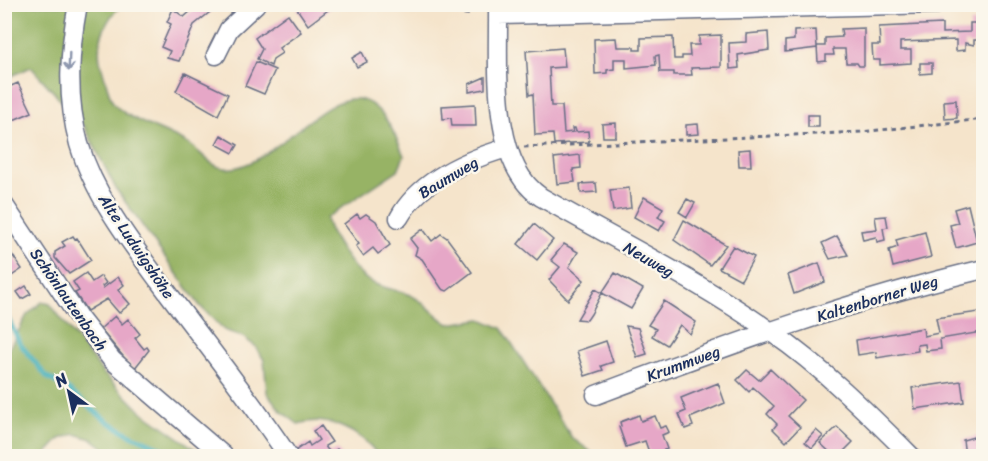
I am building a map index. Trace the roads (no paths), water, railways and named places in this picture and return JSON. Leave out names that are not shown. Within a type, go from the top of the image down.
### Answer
[{"type":"street","name":"Alte Ludwigshöhe","points":[[78,4],[69,54],[69,74],[79,143],[94,182],[117,220],[288,456]]},
{"type":"street","points":[[216,55],[229,29],[256,4]]},
{"type":"street","points":[[498,10],[937,4]]},
{"type":"street","name":"Neuweg","points":[[498,10],[500,85],[507,148],[514,168],[530,190],[707,291],[771,332],[845,393],[911,456]]},
{"type":"street","name":"Baumweg","points":[[399,218],[408,202],[422,189],[463,164],[507,148]]},
{"type":"street","name":"Schönlautenbach","points":[[4,205],[79,318],[112,360],[224,456]]},
{"type":"street","name":"Kaltenborner Weg","points":[[771,332],[889,293],[984,269]]},
{"type":"street","name":"Krummweg","points":[[596,395],[771,332]]},
{"type":"waterway","name":"Schönlautenbach","points":[[4,311],[21,345],[47,377],[66,388],[107,421],[129,434],[179,456]]}]
